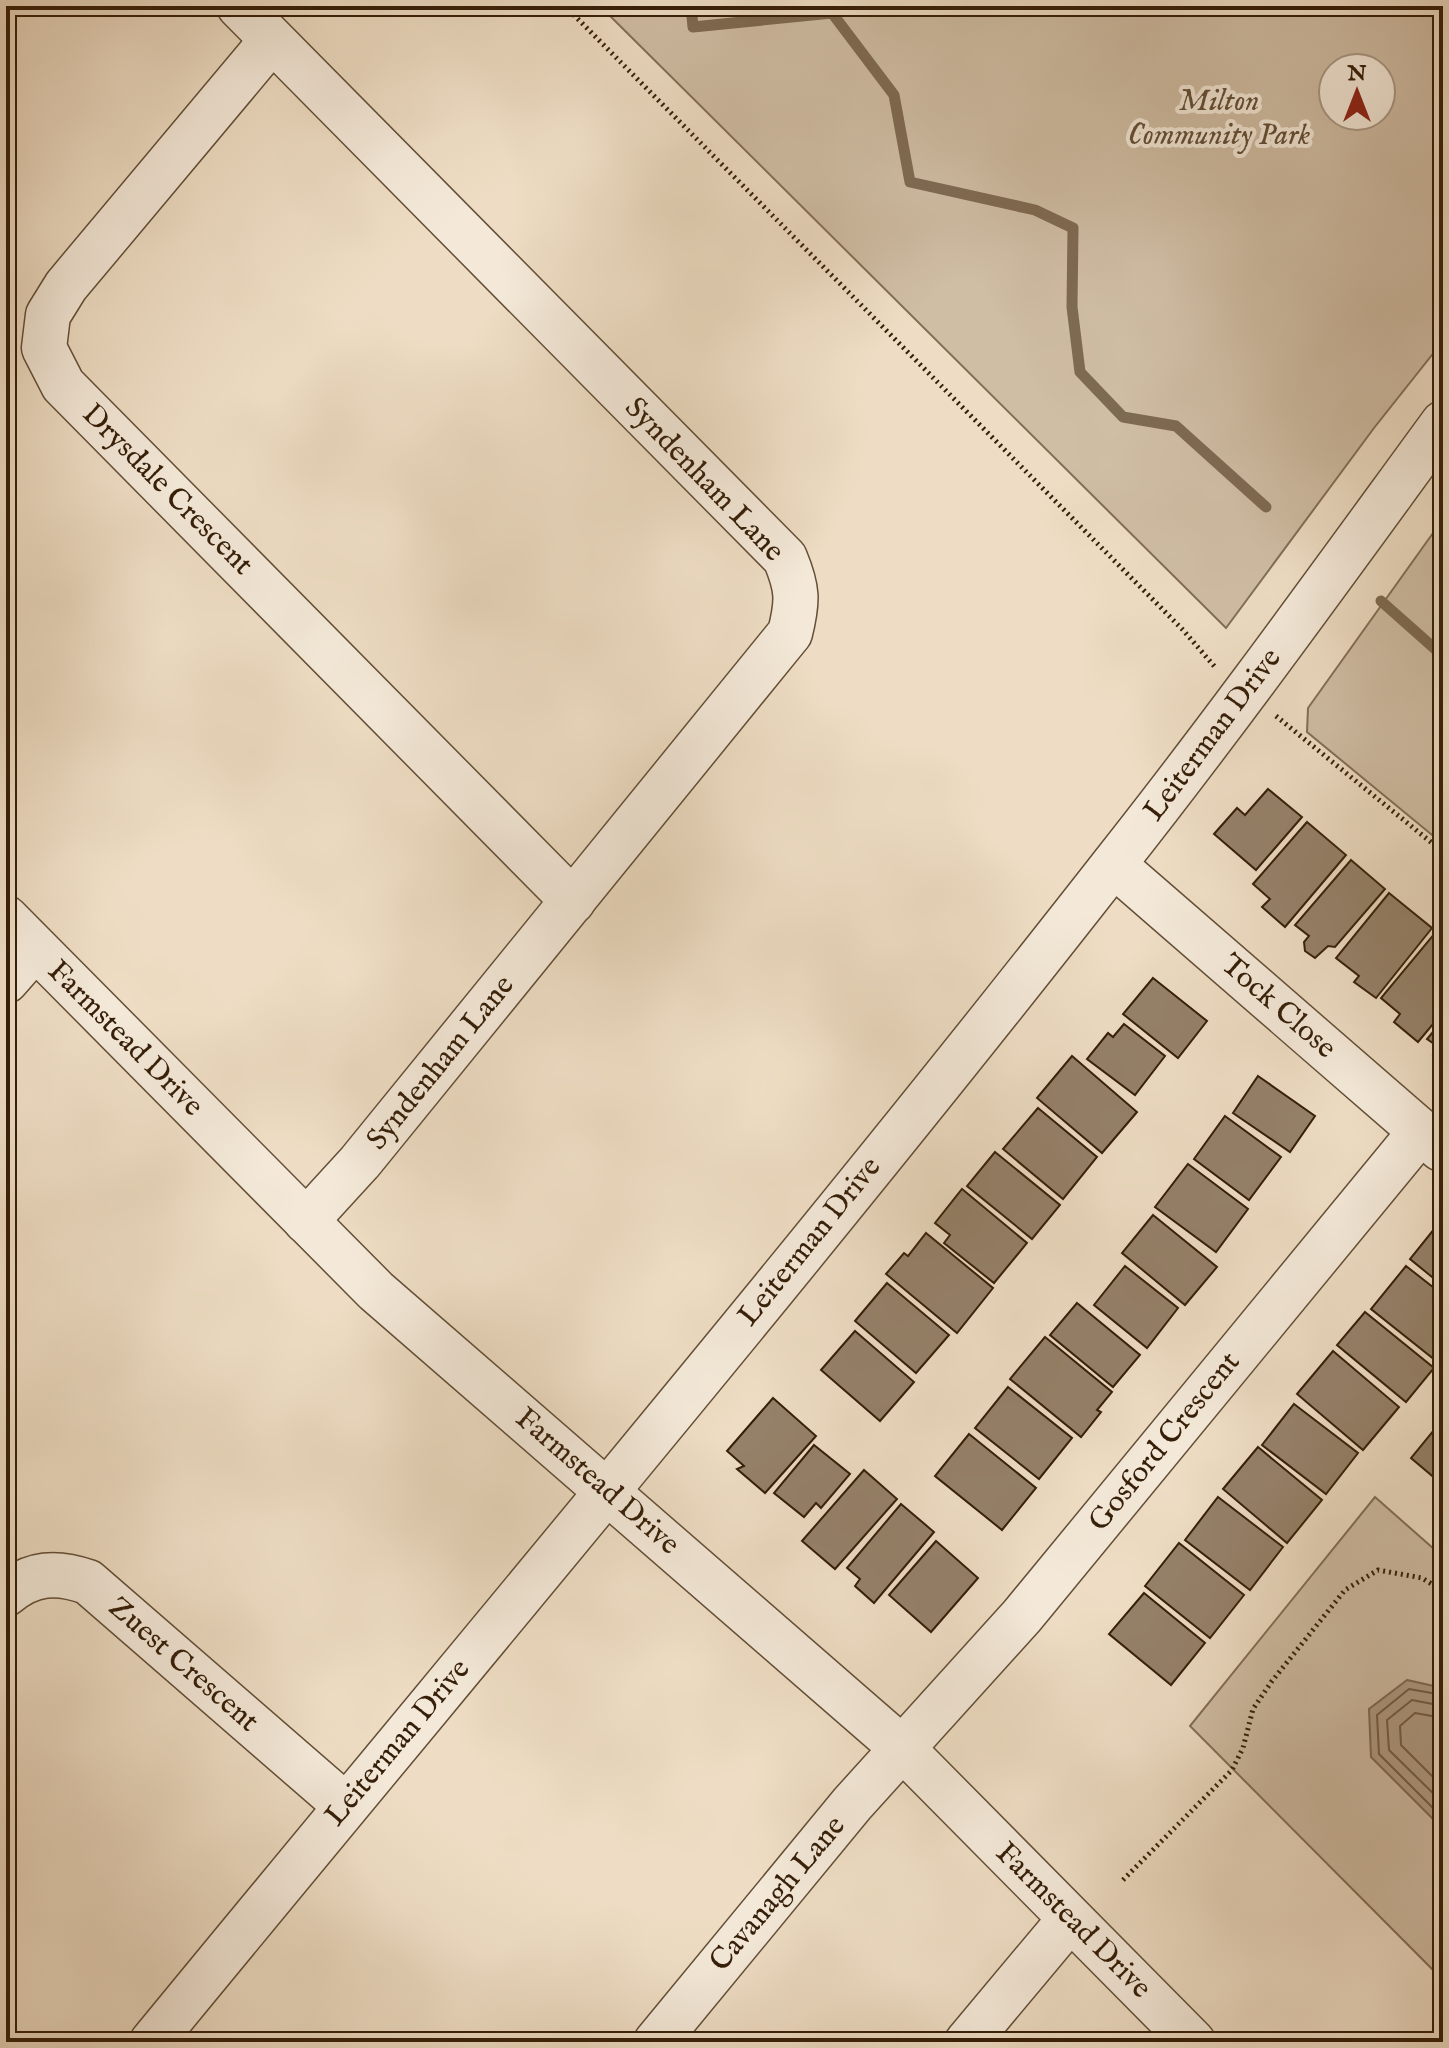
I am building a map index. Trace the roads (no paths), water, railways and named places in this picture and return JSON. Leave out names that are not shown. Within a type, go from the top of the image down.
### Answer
[{"type":"street","name":"Syndenham Lane","points":[[239,6],[785,558],[796,584],[797,607],[790,633],[360,1162],[306,1221]]},
{"type":"street","name":"Drysdale Crescent","points":[[272,40],[66,286],[48,315],[44,348],[63,385],[573,901]]},
{"type":"street","name":"Leiterman Drive","points":[[152,2042],[918,1110],[1114,865],[1272,659],[1443,423]]},
{"type":"street","name":"Tock Close","points":[[1114,865],[1432,1140]]},
{"type":"street","name":"Farmstead Drive","points":[[20,933],[376,1291],[903,1749],[1193,2042]]},
{"type":"street","points":[[6,981],[20,933]]},
{"type":"street","name":"Gosford Crescent","points":[[903,1749],[1022,1616],[1432,1140]]},
{"type":"street","name":"Zuest Crescent","points":[[6,1594],[18,1584],[46,1574],[67,1574],[88,1582],[346,1806]]},
{"type":"street","name":"Cavanagh Lane","points":[[656,2042],[852,1804],[903,1749]]},
{"type":"street","points":[[967,2042],[1070,1919]]},
{"type":"water","points":[[1407,1680],[1443,1688],[1443,1829],[1371,1757],[1369,1709]]},
{"type":"waterway","points":[[691,6],[693,27],[832,13],[894,95],[910,182],[1035,210],[1073,228],[1072,307],[1080,372],[1123,417],[1176,426],[1266,507]]},
{"type":"waterway","points":[[1381,601],[1443,656]]},
{"type":"park label","name":"Milton Community Park","points":[[1219,119]]}]
